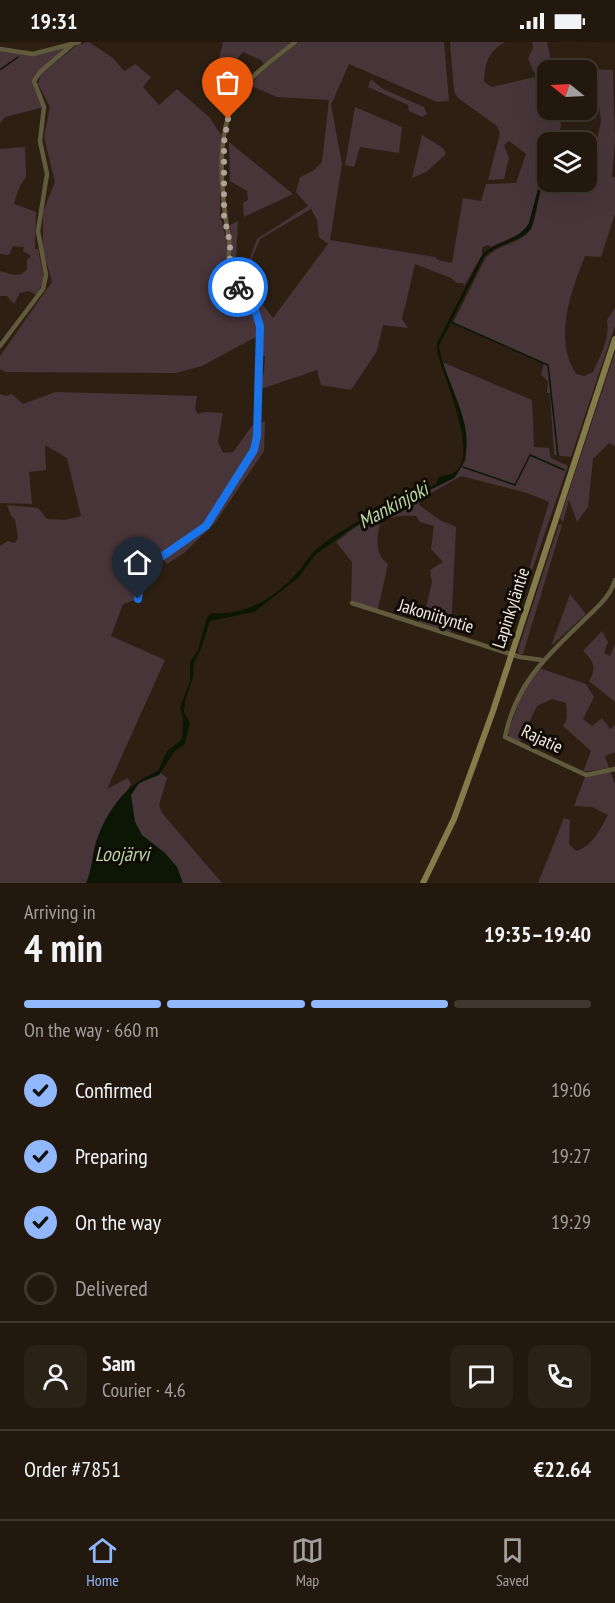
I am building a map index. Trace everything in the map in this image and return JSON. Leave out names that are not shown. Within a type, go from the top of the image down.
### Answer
[{"type":"main road","name":"Lapinkyläntie","points":[[423,883],[460,803],[512,654],[615,339]]},
{"type":"street","points":[[138,599],[140,585],[149,566],[206,526],[256,444],[260,326],[255,310],[230,274],[230,243],[224,216],[224,142],[228,119],[246,85],[295,42]]},
{"type":"street","points":[[0,49],[33,54],[76,43]]},
{"type":"street","points":[[0,346],[31,307],[46,280],[38,231],[47,183],[40,141],[44,107],[34,81],[39,72],[76,43]]},
{"type":"street","points":[[542,660],[602,603],[615,580]]},
{"type":"street","name":"Jakoniityntie","points":[[352,603],[512,654],[542,660]]},
{"type":"street","name":"Rajatie","points":[[542,660],[522,687],[505,737],[586,775],[615,769]]},
{"type":"shaded area","points":[[89,42],[113,58],[124,71],[135,64],[151,77],[143,87],[159,105],[177,89],[210,118],[221,135],[220,214],[227,243],[229,279],[255,312],[259,335],[202,366],[176,373],[6,372],[0,369],[0,356],[52,282],[43,250],[43,212],[55,182],[44,137],[50,107],[38,84],[41,74],[77,45]]},
{"type":"shaded area","points":[[223,42],[291,42],[264,64],[261,60],[243,52],[228,69],[218,63]]},
{"type":"shaded area","points":[[298,42],[444,42],[449,101],[437,102],[349,64],[331,105],[342,164],[330,240],[435,257],[438,260],[452,263],[463,198],[481,201],[486,184],[516,183],[526,154],[509,141],[504,145],[509,158],[504,179],[488,180],[500,133],[497,126],[458,98],[454,91],[450,42],[505,42],[491,54],[486,64],[484,82],[492,87],[537,76],[537,120],[560,120],[559,132],[537,132],[537,192],[529,223],[524,232],[491,247],[488,245],[482,247],[482,255],[464,286],[463,283],[457,283],[451,278],[415,264],[402,319],[408,328],[383,325],[377,351],[351,390],[321,385],[317,370],[261,389],[259,386],[264,372],[265,356],[263,356],[260,314],[233,269],[230,225],[238,221],[236,257],[238,260],[250,258],[257,239],[308,206],[296,192],[300,177],[313,171],[322,162],[329,100],[277,97],[251,86],[257,76]],"holes":[[[311,209],[317,220],[319,237],[328,244],[273,318],[243,279],[260,239]]]},
{"type":"shaded area","points":[[532,42],[547,42],[551,60],[537,60],[537,74],[533,71],[528,58],[533,48]]},
{"type":"shaded area","points":[[73,44],[34,81],[44,107],[5,117],[0,123],[0,52],[3,50],[33,54]]},
{"type":"shaded area","points":[[597,69],[613,70],[615,142],[612,176],[615,178],[615,214],[601,257],[585,256],[570,299],[565,331],[566,346],[569,360],[576,374],[584,376],[593,372],[606,340],[607,320],[615,308],[615,326],[571,457],[554,455],[550,393],[547,393],[548,381],[541,375],[544,363],[453,323],[485,259],[503,246],[523,237],[532,226],[539,192],[597,192],[597,139],[601,121],[597,97]]},
{"type":"shaded area","points":[[371,79],[383,89],[424,107],[427,114],[422,117],[409,111],[408,105],[368,87]]},
{"type":"shaded area","points":[[355,107],[402,127],[399,153],[360,147],[354,167],[345,165]]},
{"type":"shaded area","points":[[422,135],[443,148],[446,154],[426,172],[412,178]]},
{"type":"shaded area","points":[[229,142],[293,194],[244,217],[243,203],[248,200],[247,191],[230,181]]},
{"type":"shaded area","points":[[25,147],[26,177],[18,190],[14,204],[36,212],[35,249],[38,249],[44,279],[37,295],[28,291],[20,293],[14,304],[7,296],[0,296],[0,271],[14,275],[21,274],[27,269],[27,260],[31,256],[23,251],[24,247],[13,246],[9,255],[0,254],[0,149]]},
{"type":"shaded area","points":[[615,352],[615,446],[609,443],[593,459],[588,507],[577,522],[569,500],[563,522],[560,518]]},
{"type":"shaded area","points":[[442,362],[532,400],[534,447],[549,448],[551,458],[568,466],[521,602],[549,502],[527,493],[461,476],[419,500],[419,505],[440,520],[456,527],[451,631],[449,632],[419,622],[421,613],[425,611],[432,582],[430,570],[443,562],[431,549],[434,526],[420,522],[416,516],[397,516],[380,523],[379,551],[388,564],[377,613],[351,605],[352,562],[336,542],[361,523],[454,478],[466,460],[465,426]]},
{"type":"shaded area","points":[[56,392],[197,396],[195,409],[198,414],[223,413],[218,442],[223,453],[233,452],[252,426],[265,421],[264,451],[215,523],[184,553],[167,564],[161,557],[152,565],[142,580],[138,599],[123,604],[111,636],[165,660],[107,789],[128,778],[131,784],[126,793],[131,795],[139,783],[161,773],[167,778],[159,805],[162,813],[222,883],[0,883],[0,546],[8,541],[15,543],[18,538],[15,519],[11,516],[7,505],[38,508],[47,519],[65,520],[81,516],[67,458],[45,445],[46,470],[29,472],[32,504],[0,503],[0,394],[6,396],[12,394],[23,404]]},
{"type":"shaded area","points":[[559,524],[562,525],[523,654],[519,654],[518,650]]},
{"type":"shaded area","points":[[570,594],[586,614],[551,646],[553,641]]},
{"type":"shaded area","points":[[602,631],[608,642],[604,653],[610,656],[615,644],[615,702],[589,681],[594,668],[590,658],[583,651]]},
{"type":"shaded area","points":[[539,668],[586,684],[594,697],[583,719],[592,726],[602,718],[610,729],[615,725],[615,752],[605,756],[609,768],[583,772],[591,751],[563,726],[567,718],[566,703],[552,699],[537,706],[520,742],[510,738],[508,733],[524,687]]},
{"type":"shaded area","points":[[610,771],[615,784],[615,883],[538,883],[564,818],[570,820],[569,844],[576,851],[587,846],[599,831],[608,815],[592,807],[574,806],[585,777]]},
{"type":"water","name":"Loojärvi","points":[[537,192],[540,192],[531,229],[484,257],[439,346],[466,430],[467,446],[463,462],[454,478],[352,528],[315,555],[298,578],[254,612],[210,621],[194,662],[193,677],[185,701],[184,712],[190,723],[185,744],[174,752],[159,775],[139,783],[131,795],[135,822],[142,835],[165,853],[177,867],[183,883],[86,883],[96,842],[112,809],[128,790],[147,776],[158,771],[167,751],[182,739],[183,718],[180,708],[190,681],[190,662],[198,650],[207,617],[212,613],[236,611],[258,604],[278,591],[315,551],[336,535],[377,511],[436,484],[439,477],[457,471],[463,458],[461,429],[437,352],[437,343],[482,255],[494,246],[519,234],[529,223]]},
{"type":"waterway","points":[[0,70],[18,57]]},
{"type":"waterway","points":[[451,322],[548,365],[558,456]]},
{"type":"waterway","points":[[463,467],[515,485],[530,455],[564,470]]},
{"type":"way so far","points":[[228,119],[224,142],[224,216],[230,243],[228,266],[231,278],[238,287]]},
{"type":"route","points":[[138,599],[140,585],[152,562],[194,537],[206,526],[256,444],[260,326],[255,310],[238,287]]},
{"type":"water label","name":"Mankinjoki","points":[[393,505]]}]
